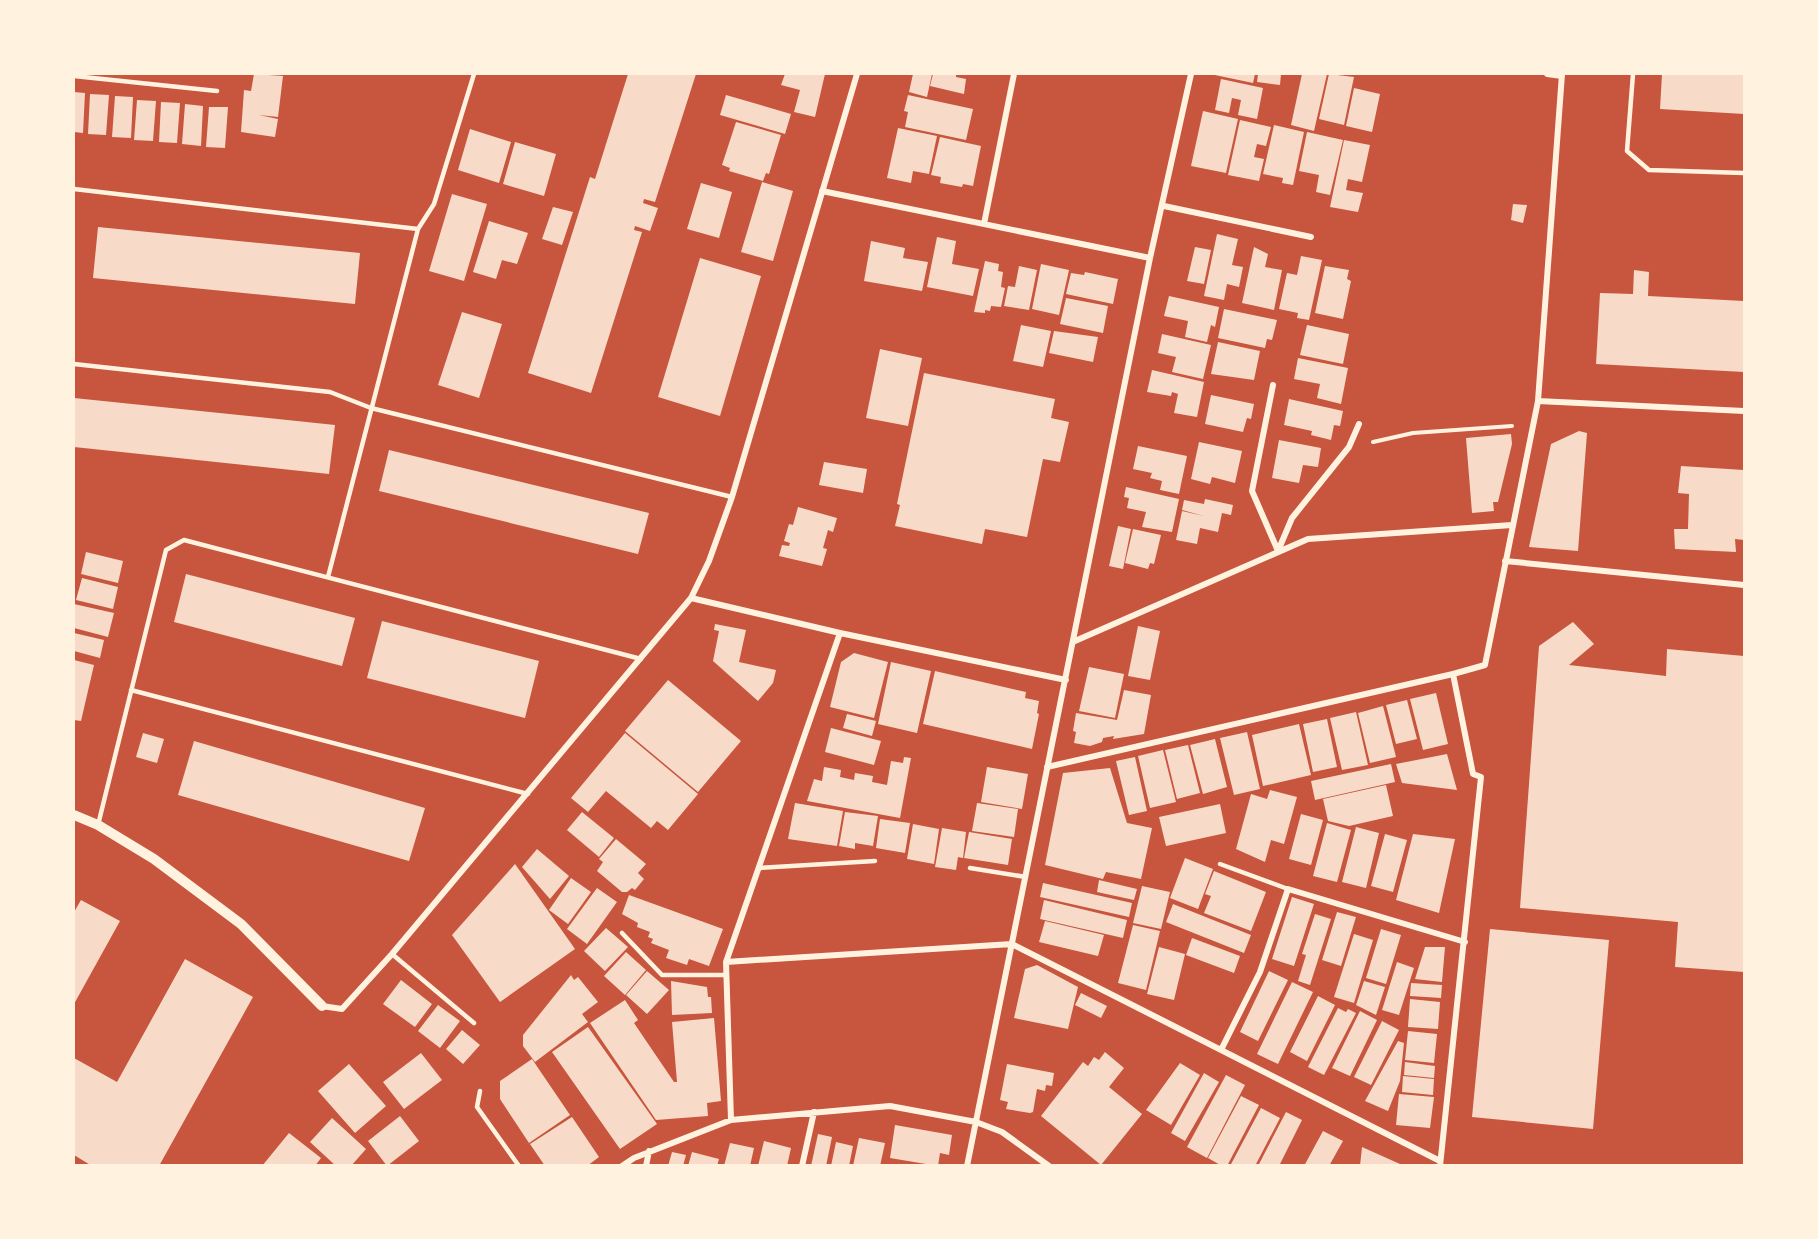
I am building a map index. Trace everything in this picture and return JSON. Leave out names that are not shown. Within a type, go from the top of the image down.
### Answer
[{"type":"street","points":[[74,815],[98,825],[154,859],[241,924],[322,1006],[342,1010],[528,794],[691,598],[710,561],[732,497],[857,74]]},
{"type":"street","points":[[984,224],[1014,74]]},
{"type":"street","points":[[968,1166],[1150,258],[1164,206],[1191,74]]},
{"type":"street","points":[[1047,767],[1485,665],[1538,401],[1562,75],[1547,74]]},
{"type":"street","points":[[822,191],[1150,258]]},
{"type":"street","points":[[1164,206],[1311,237]]},
{"type":"street","points":[[1273,385],[1252,492],[1278,551]]},
{"type":"street","points":[[1538,401],[1744,411]]},
{"type":"street","points":[[1278,551],[1292,518],[1349,447],[1359,424]]},
{"type":"street","points":[[1075,641],[1308,539],[1512,525]]},
{"type":"street","points":[[1505,561],[1744,585]]},
{"type":"street","points":[[691,598],[840,633],[1066,680]]},
{"type":"street","points":[[731,1120],[726,962],[756,868],[840,633]]},
{"type":"street","points":[[726,962],[1012,944],[1440,1163],[1481,777],[1473,774],[1453,674]]},
{"type":"street","points":[[1221,1050],[1260,972],[1288,889],[1465,942]]},
{"type":"street","points":[[622,1166],[649,1151],[731,1120],[890,1106],[976,1122],[1002,1132],[1049,1166]]},
{"type":"street","points":[[802,1166],[814,1112]]},
{"type":"street","points":[[646,1166],[649,1151]]},
{"type":"lane","points":[[328,577],[418,229],[434,204],[474,74]]},
{"type":"lane","points":[[1633,74],[1627,151],[1649,170],[1744,173]]},
{"type":"lane","points":[[74,76],[217,91]]},
{"type":"lane","points":[[74,189],[418,229]]},
{"type":"lane","points":[[74,364],[330,392],[371,408],[732,497]]},
{"type":"lane","points":[[98,825],[166,550],[184,540],[641,659]]},
{"type":"lane","points":[[131,690],[528,794]]},
{"type":"lane","points":[[756,868],[875,861]]},
{"type":"lane","points":[[1220,864],[1288,889]]},
{"type":"lane","points":[[970,868],[1026,877]]},
{"type":"lane","points":[[622,933],[662,975],[725,975]]},
{"type":"lane","points":[[392,954],[474,1023]]},
{"type":"lane","points":[[480,1091],[477,1107],[519,1166]]},
{"type":"path","points":[[1349,447],[1413,433],[1532,424]]},
{"type":"building","points":[[254,74],[283,76],[278,117],[259,115],[278,119],[275,137],[241,132],[244,90],[251,91]]},
{"type":"building","points":[[628,74],[696,74],[655,202],[644,199],[643,203],[658,208],[650,231],[635,226],[634,230],[642,232],[591,393],[528,373],[590,177],[595,179]]},
{"type":"building","points":[[785,74],[825,74],[815,117],[794,112],[800,90],[781,85]]},
{"type":"building","points":[[913,74],[932,74],[927,97],[909,92]]},
{"type":"building","points":[[933,74],[956,74],[956,77],[966,79],[964,94],[930,86]]},
{"type":"building","points":[[1210,74],[1255,74],[1253,83]]},
{"type":"building","points":[[1258,74],[1281,74],[1280,85],[1257,82]]},
{"type":"building","points":[[1302,74],[1327,74],[1314,131],[1291,125]]},
{"type":"building","points":[[1329,74],[1354,77],[1344,125],[1319,119]]},
{"type":"building","points":[[1662,74],[1744,74],[1744,114],[1660,109]]},
{"type":"building","points":[[1221,79],[1263,88],[1257,119],[1238,115],[1241,100],[1232,98],[1229,113],[1215,110]]},
{"type":"building","points":[[1354,88],[1380,94],[1372,132],[1346,126]]},
{"type":"building","points":[[74,92],[85,93],[83,133],[74,132]]},
{"type":"building","points":[[90,94],[109,95],[106,135],[88,134]]},
{"type":"building","points":[[726,95],[791,114],[785,134],[720,115]]},
{"type":"building","points":[[908,95],[973,109],[966,140],[905,127],[908,112],[904,111]]},
{"type":"building","points":[[115,96],[133,97],[131,138],[112,137]]},
{"type":"building","points":[[137,100],[156,101],[153,141],[134,140]]},
{"type":"building","points":[[161,102],[180,103],[177,143],[159,142]]},
{"type":"building","points":[[185,104],[203,106],[201,146],[182,144]]},
{"type":"building","points":[[209,107],[228,107],[225,148],[206,147]]},
{"type":"building","points":[[1203,111],[1238,119],[1226,173],[1191,166]]},
{"type":"building","points":[[1240,120],[1271,127],[1266,146],[1257,144],[1254,157],[1264,159],[1259,181],[1228,175]]},
{"type":"building","points":[[736,122],[781,135],[769,174],[766,173],[763,181],[729,171],[730,168],[722,165]]},
{"type":"building","points":[[1274,125],[1304,132],[1293,185],[1282,183],[1283,178],[1263,174]]},
{"type":"building","points":[[898,128],[937,136],[929,174],[913,171],[911,183],[887,178]]},
{"type":"building","points":[[470,129],[511,142],[499,183],[458,170]]},
{"type":"building","points":[[1307,132],[1343,140],[1330,195],[1316,192],[1319,175],[1299,171]]},
{"type":"building","points":[[940,137],[981,146],[973,186],[963,184],[962,187],[940,183],[941,177],[931,175]]},
{"type":"building","points":[[1344,140],[1370,145],[1362,182],[1348,179],[1346,190],[1363,193],[1358,212],[1330,207]]},
{"type":"building","points":[[515,142],[556,154],[544,196],[503,184]]},
{"type":"building","points":[[762,182],[793,191],[773,261],[741,252]]},
{"type":"building","points":[[701,183],[732,192],[719,238],[687,229]]},
{"type":"building","points":[[452,194],[487,204],[464,281],[429,271]]},
{"type":"building","points":[[1513,204],[1527,205],[1523,223],[1511,220]]},
{"type":"building","points":[[553,207],[573,212],[562,245],[542,239]]},
{"type":"building","points":[[489,221],[528,233],[517,264],[502,260],[496,279],[473,272]]},
{"type":"building","points":[[98,227],[360,253],[355,304],[93,278]]},
{"type":"building","points":[[1217,234],[1238,239],[1232,265],[1243,267],[1239,287],[1227,284],[1224,300],[1204,296]]},
{"type":"building","points":[[937,237],[956,241],[952,264],[979,269],[973,296],[927,287]]},
{"type":"building","points":[[871,241],[905,248],[903,258],[928,262],[922,291],[864,281]]},
{"type":"building","points":[[1195,247],[1211,250],[1204,284],[1187,281]]},
{"type":"building","points":[[1254,247],[1268,254],[1265,267],[1282,270],[1274,310],[1242,303]]},
{"type":"building","points":[[1301,256],[1322,260],[1309,320],[1297,318],[1298,313],[1279,309],[1287,273],[1297,275]]},
{"type":"building","points":[[700,258],[761,276],[720,416],[658,397]]},
{"type":"building","points":[[985,261],[999,264],[998,271],[1003,272],[1001,287],[1005,288],[1001,307],[991,306],[990,311],[985,310],[985,313],[974,312]]},
{"type":"building","points":[[1041,264],[1069,270],[1059,315],[1032,309]]},
{"type":"building","points":[[1019,266],[1037,270],[1029,310],[1004,306],[1008,286],[1015,287]]},
{"type":"building","points":[[1325,266],[1349,270],[1347,279],[1351,281],[1343,319],[1315,313]]},
{"type":"building","points":[[1634,270],[1649,272],[1648,296],[1744,301],[1744,372],[1596,364],[1600,293],[1633,294]]},
{"type":"building","points":[[1085,272],[1118,279],[1113,304],[1066,294],[1071,273],[1084,275]]},
{"type":"building","points":[[1169,296],[1219,307],[1215,327],[1211,325],[1207,342],[1185,337],[1188,321],[1164,316]]},
{"type":"building","points":[[1066,298],[1108,306],[1103,333],[1060,324]]},
{"type":"building","points":[[1224,309],[1277,320],[1272,340],[1267,339],[1265,348],[1218,338]]},
{"type":"building","points":[[462,312],[502,324],[479,398],[438,385]]},
{"type":"building","points":[[1021,325],[1051,331],[1043,367],[1013,361]]},
{"type":"building","points":[[1307,325],[1349,334],[1343,364],[1300,355]]},
{"type":"building","points":[[1054,331],[1098,337],[1093,362],[1049,353]]},
{"type":"building","points":[[1162,334],[1211,345],[1203,379],[1172,372],[1176,357],[1158,353]]},
{"type":"building","points":[[1218,342],[1260,351],[1254,380],[1211,374]]},
{"type":"building","points":[[880,349],[922,358],[908,426],[866,418]]},
{"type":"building","points":[[1298,358],[1348,368],[1341,404],[1317,398],[1320,384],[1294,379]]},
{"type":"building","points":[[1152,370],[1204,382],[1197,417],[1174,413],[1178,394],[1172,392],[1171,396],[1147,392]]},
{"type":"building","points":[[924,373],[1055,399],[1051,418],[1069,422],[1060,462],[1043,459],[1027,537],[985,529],[982,544],[895,526],[900,505],[897,504]]},
{"type":"building","points":[[1211,395],[1254,404],[1251,419],[1247,418],[1243,432],[1205,424]]},
{"type":"building","points":[[74,398],[335,425],[329,474],[74,447]]},
{"type":"building","points":[[1289,399],[1343,411],[1340,426],[1334,425],[1331,440],[1311,435],[1312,431],[1284,425]]},
{"type":"building","points":[[1579,431],[1587,433],[1578,551],[1529,547],[1551,444]]},
{"type":"building","points":[[1511,434],[1512,444],[1498,502],[1493,502],[1494,511],[1472,513],[1466,438]]},
{"type":"building","points":[[1279,440],[1321,448],[1318,467],[1303,465],[1299,483],[1272,478]]},
{"type":"building","points":[[1199,442],[1242,451],[1235,483],[1212,477],[1210,484],[1191,479]]},
{"type":"building","points":[[1138,446],[1187,456],[1179,494],[1160,490],[1162,481],[1150,478],[1152,473],[1133,469]]},
{"type":"building","points":[[389,450],[649,513],[638,554],[379,491]]},
{"type":"building","points":[[824,462],[867,469],[863,493],[819,485]]},
{"type":"building","points":[[1681,466],[1744,470],[1744,540],[1735,539],[1736,552],[1675,549],[1674,529],[1688,529],[1689,494],[1678,493]]},
{"type":"building","points":[[1126,487],[1179,499],[1172,532],[1142,527],[1146,512],[1127,508],[1129,498],[1124,497]]},
{"type":"building","points":[[1205,499],[1233,505],[1231,515],[1222,513],[1218,532],[1200,528],[1197,544],[1176,540],[1182,511],[1204,516],[1182,510],[1184,500],[1204,504]]},
{"type":"building","points":[[798,507],[837,518],[833,532],[828,530],[823,548],[827,549],[822,566],[779,556],[782,545],[789,546],[790,543],[784,541],[789,524],[793,525]]},
{"type":"building","points":[[1118,526],[1131,529],[1123,569],[1109,566]]},
{"type":"building","points":[[1133,529],[1161,535],[1154,564],[1150,563],[1148,569],[1125,563]]},
{"type":"building","points":[[86,552],[123,561],[118,583],[81,574]]},
{"type":"building","points":[[186,574],[355,618],[342,666],[174,622]]},
{"type":"building","points":[[82,578],[118,587],[113,609],[76,600]]},
{"type":"building","points":[[74,604],[114,613],[108,637],[74,628]]},
{"type":"building","points":[[382,621],[539,661],[525,718],[367,678]]},
{"type":"building","points":[[1573,622],[1594,644],[1569,665],[1666,676],[1667,649],[1744,656],[1744,972],[1675,967],[1678,922],[1520,908],[1539,646]]},
{"type":"building","points":[[715,624],[746,630],[739,662],[776,670],[773,683],[758,701],[713,661],[719,631],[714,630]]},
{"type":"building","points":[[1138,626],[1160,631],[1150,680],[1128,676]]},
{"type":"building","points":[[74,633],[104,640],[100,658],[74,651]]},
{"type":"building","points":[[854,653],[888,662],[874,718],[830,707],[841,662]]},
{"type":"building","points":[[74,660],[94,665],[81,721],[74,720]]},
{"type":"building","points":[[891,662],[931,671],[917,733],[878,724]]},
{"type":"building","points":[[1089,667],[1124,674],[1115,718],[1079,711]]},
{"type":"building","points":[[935,671],[1026,692],[1025,698],[1039,701],[1037,713],[1039,714],[1032,749],[923,724]]},
{"type":"building","points":[[668,680],[741,741],[698,792],[625,731]]},
{"type":"building","points":[[1124,690],[1151,695],[1144,734],[1113,739],[1114,736],[1103,738],[1102,742],[1090,746],[1074,743],[1076,713],[1117,720]]},
{"type":"building","points":[[1436,693],[1448,744],[1423,750],[1410,699]]},
{"type":"building","points":[[1407,700],[1417,739],[1396,744],[1386,705]]},
{"type":"building","points":[[1383,706],[1396,757],[1370,763],[1358,713]]},
{"type":"building","points":[[1356,712],[1368,765],[1342,770],[1330,718]]},
{"type":"building","points":[[847,714],[876,721],[872,736],[843,728]]},
{"type":"building","points":[[1327,719],[1337,767],[1313,772],[1303,724]]},
{"type":"building","points":[[1299,724],[1311,775],[1263,786],[1252,735]]},
{"type":"building","points":[[831,728],[881,741],[874,765],[825,752]]},
{"type":"building","points":[[1247,732],[1260,789],[1234,795],[1220,738]]},
{"type":"building","points":[[143,733],[164,739],[157,763],[136,757]]},
{"type":"building","points":[[625,733],[698,794],[668,830],[657,821],[651,828],[606,791],[588,812],[571,798]]},
{"type":"building","points":[[1215,739],[1227,787],[1203,794],[1190,745]]},
{"type":"building","points":[[194,741],[425,808],[409,861],[178,795]]},
{"type":"building","points":[[1188,745],[1200,793],[1177,799],[1165,750]]},
{"type":"building","points":[[1163,750],[1176,802],[1150,808],[1138,756]]},
{"type":"building","points":[[1447,754],[1457,790],[1402,783],[1396,764]]},
{"type":"building","points":[[904,757],[911,758],[900,818],[807,801],[814,779],[822,781],[824,767],[841,770],[840,777],[854,780],[855,773],[873,776],[872,782],[887,785],[891,761],[903,763]]},
{"type":"building","points":[[1135,757],[1147,811],[1129,815],[1116,761]]},
{"type":"building","points":[[1391,764],[1395,782],[1315,800],[1311,781]]},
{"type":"building","points":[[987,767],[1028,774],[1022,809],[981,802]]},
{"type":"building","points":[[1110,768],[1127,823],[1152,828],[1141,879],[1106,872],[1103,879],[1045,865],[1063,773]]},
{"type":"building","points":[[1386,785],[1393,816],[1349,826],[1328,821],[1323,799]]},
{"type":"building","points":[[1270,790],[1297,797],[1284,844],[1271,840],[1265,862],[1236,849],[1251,794],[1267,799]]},
{"type":"building","points":[[795,803],[843,811],[837,846],[788,839]]},
{"type":"building","points":[[977,803],[1018,809],[1014,837],[972,831]]},
{"type":"building","points":[[1220,804],[1226,833],[1166,846],[1159,817]]},
{"type":"building","points":[[582,812],[614,838],[599,857],[567,830]]},
{"type":"building","points":[[845,812],[878,816],[873,846],[855,843],[855,849],[839,846]]},
{"type":"building","points":[[1301,814],[1323,820],[1311,865],[1289,859]]},
{"type":"building","points":[[880,819],[910,823],[905,853],[876,848]]},
{"type":"building","points":[[1327,823],[1351,830],[1337,882],[1313,876]]},
{"type":"building","points":[[913,824],[939,829],[934,864],[907,859]]},
{"type":"building","points":[[1356,827],[1379,833],[1366,888],[1342,882]]},
{"type":"building","points":[[942,828],[966,832],[963,858],[958,857],[956,870],[935,867]]},
{"type":"building","points":[[969,832],[1012,839],[1008,865],[964,858]]},
{"type":"building","points":[[1385,834],[1407,840],[1393,892],[1371,886]]},
{"type":"building","points":[[1413,834],[1455,839],[1439,913],[1396,900]]},
{"type":"building","points":[[616,839],[646,864],[638,873],[644,879],[635,890],[632,888],[627,892],[622,892],[597,871],[603,862],[599,859]]},
{"type":"building","points":[[537,849],[569,876],[550,899],[522,867]]},
{"type":"building","points":[[1185,858],[1213,869],[1198,909],[1170,898]]},
{"type":"building","points":[[515,864],[575,949],[500,1002],[452,935]]},
{"type":"building","points":[[1214,871],[1266,892],[1251,931],[1204,913],[1211,896],[1205,894]]},
{"type":"building","points":[[571,878],[591,892],[568,924],[549,910]]},
{"type":"building","points":[[1099,880],[1137,889],[1134,900],[1097,892]]},
{"type":"building","points":[[1043,883],[1132,903],[1129,917],[1040,897]]},
{"type":"building","points":[[1142,886],[1170,892],[1161,929],[1133,923]]},
{"type":"building","points":[[597,888],[617,902],[587,944],[567,929]]},
{"type":"building","points":[[629,895],[723,929],[709,966],[689,959],[687,965],[666,958],[669,950],[651,943],[653,939],[648,937],[650,932],[637,927],[638,923],[622,914]]},
{"type":"building","points":[[1292,897],[1314,904],[1294,966],[1272,959]]},
{"type":"building","points":[[81,900],[120,921],[74,1004],[74,912]]},
{"type":"building","points":[[1044,900],[1127,920],[1123,938],[1040,919]]},
{"type":"building","points":[[1173,904],[1251,935],[1244,953],[1166,922]]},
{"type":"building","points":[[1337,912],[1356,917],[1341,966],[1322,960]]},
{"type":"building","points":[[1315,914],[1331,919],[1310,985],[1298,981],[1306,955],[1302,954]]},
{"type":"building","points":[[1045,921],[1104,935],[1098,956],[1039,942]]},
{"type":"building","points":[[1133,925],[1160,931],[1146,990],[1118,983]]},
{"type":"building","points":[[606,928],[628,947],[605,971],[584,951]]},
{"type":"building","points":[[1381,929],[1401,935],[1386,984],[1366,978]]},
{"type":"building","points":[[1490,929],[1609,940],[1593,1129],[1472,1117]]},
{"type":"building","points":[[1354,934],[1373,940],[1354,1003],[1334,997]]},
{"type":"building","points":[[1192,938],[1240,956],[1234,973],[1186,955]]},
{"type":"building","points":[[1159,947],[1185,954],[1174,1000],[1147,994]]},
{"type":"building","points":[[1425,947],[1445,947],[1442,982],[1415,979]]},
{"type":"building","points":[[626,952],[646,970],[625,995],[604,976]]},
{"type":"building","points":[[185,959],[253,997],[159,1166],[92,1166],[74,1155],[74,1058],[117,1082]]},
{"type":"building","points":[[1397,962],[1414,968],[1399,1015],[1382,1010]]},
{"type":"building","points":[[1037,965],[1078,987],[1068,1029],[1014,1018],[1025,969]]},
{"type":"building","points":[[647,971],[669,990],[647,1014],[626,995]]},
{"type":"building","points":[[1269,971],[1288,980],[1258,1041],[1240,1032]]},
{"type":"building","points":[[571,975],[574,980],[578,977],[598,1002],[582,1014],[588,1022],[535,1062],[523,1046],[523,1035]]},
{"type":"building","points":[[401,980],[432,1004],[415,1027],[383,1004]]},
{"type":"building","points":[[671,981],[707,987],[708,997],[711,997],[712,1013],[672,1015]]},
{"type":"building","points":[[1364,981],[1385,987],[1376,1015],[1356,1005]]},
{"type":"building","points":[[1292,982],[1313,992],[1278,1064],[1257,1054]]},
{"type":"building","points":[[1411,983],[1442,985],[1441,998],[1410,996]]},
{"type":"building","points":[[1081,993],[1107,1006],[1101,1018],[1075,1005]]},
{"type":"building","points":[[1318,996],[1335,1005],[1307,1061],[1290,1052]]},
{"type":"building","points":[[1410,999],[1440,1002],[1438,1029],[1408,1027]]},
{"type":"building","points":[[625,1000],[638,1020],[634,1023],[674,1082],[677,1082],[672,1022],[714,1018],[721,1101],[707,1103],[708,1116],[656,1120],[590,1023]]},
{"type":"building","points":[[438,1005],[460,1021],[440,1048],[418,1031]]},
{"type":"building","points":[[1338,1008],[1356,1013],[1324,1075],[1308,1067]]},
{"type":"building","points":[[1360,1011],[1377,1020],[1350,1076],[1332,1068]]},
{"type":"building","points":[[1382,1021],[1399,1030],[1371,1085],[1354,1077]]},
{"type":"building","points":[[588,1027],[657,1124],[620,1149],[552,1052]]},
{"type":"building","points":[[462,1030],[480,1045],[463,1064],[446,1049]]},
{"type":"building","points":[[1408,1031],[1437,1034],[1434,1063],[1405,1060]]},
{"type":"building","points":[[1398,1041],[1404,1043],[1400,1081],[1388,1111],[1365,1101]]},
{"type":"building","points":[[1105,1052],[1124,1068],[1109,1087],[1142,1114],[1101,1165],[1041,1116],[1083,1062],[1088,1066],[1094,1057],[1099,1060]]},
{"type":"building","points":[[421,1053],[442,1080],[404,1109],[383,1082]]},
{"type":"building","points":[[532,1059],[570,1115],[529,1143],[500,1099],[500,1081]]},
{"type":"building","points":[[1405,1062],[1435,1066],[1434,1078],[1404,1075]]},
{"type":"building","points":[[1180,1063],[1200,1075],[1171,1125],[1146,1110]]},
{"type":"building","points":[[349,1064],[386,1106],[355,1133],[318,1091]]},
{"type":"building","points":[[1007,1064],[1054,1073],[1052,1086],[1046,1085],[1045,1091],[1037,1089],[1033,1112],[1006,1109],[1008,1102],[1000,1100]]},
{"type":"building","points":[[1204,1073],[1219,1082],[1185,1141],[1171,1133]]},
{"type":"building","points":[[1226,1075],[1245,1085],[1207,1158],[1187,1147]]},
{"type":"building","points":[[1403,1076],[1434,1079],[1433,1095],[1402,1092]]},
{"type":"building","points":[[1399,1094],[1434,1097],[1430,1128],[1396,1125]]},
{"type":"building","points":[[1241,1096],[1259,1105],[1227,1166],[1222,1166],[1208,1158]]},
{"type":"building","points":[[1261,1108],[1280,1118],[1255,1166],[1230,1166]]},
{"type":"building","points":[[1286,1112],[1302,1120],[1279,1166],[1258,1166]]},
{"type":"building","points":[[400,1116],[419,1141],[387,1166],[368,1141]]},
{"type":"building","points":[[572,1117],[599,1157],[587,1166],[545,1166],[530,1144]]},
{"type":"building","points":[[332,1118],[366,1149],[351,1166],[336,1166],[310,1142]]},
{"type":"building","points":[[895,1125],[952,1135],[949,1155],[940,1153],[938,1166],[890,1158]]},
{"type":"building","points":[[1323,1131],[1343,1141],[1329,1166],[1304,1166]]},
{"type":"building","points":[[289,1133],[321,1158],[315,1166],[262,1166]]},
{"type":"building","points":[[818,1134],[832,1137],[826,1166],[811,1166]]},
{"type":"building","points":[[859,1138],[885,1143],[880,1166],[853,1166]]},
{"type":"building","points":[[764,1141],[791,1148],[787,1166],[758,1166]]},
{"type":"building","points":[[836,1142],[853,1146],[849,1166],[831,1166]]},
{"type":"building","points":[[730,1143],[754,1148],[750,1166],[724,1166]]},
{"type":"building","points":[[1362,1147],[1400,1164],[1399,1166],[1360,1166]]},
{"type":"building","points":[[672,1152],[686,1155],[683,1166],[668,1166]]},
{"type":"building","points":[[692,1152],[719,1159],[717,1166],[688,1166]]}]
